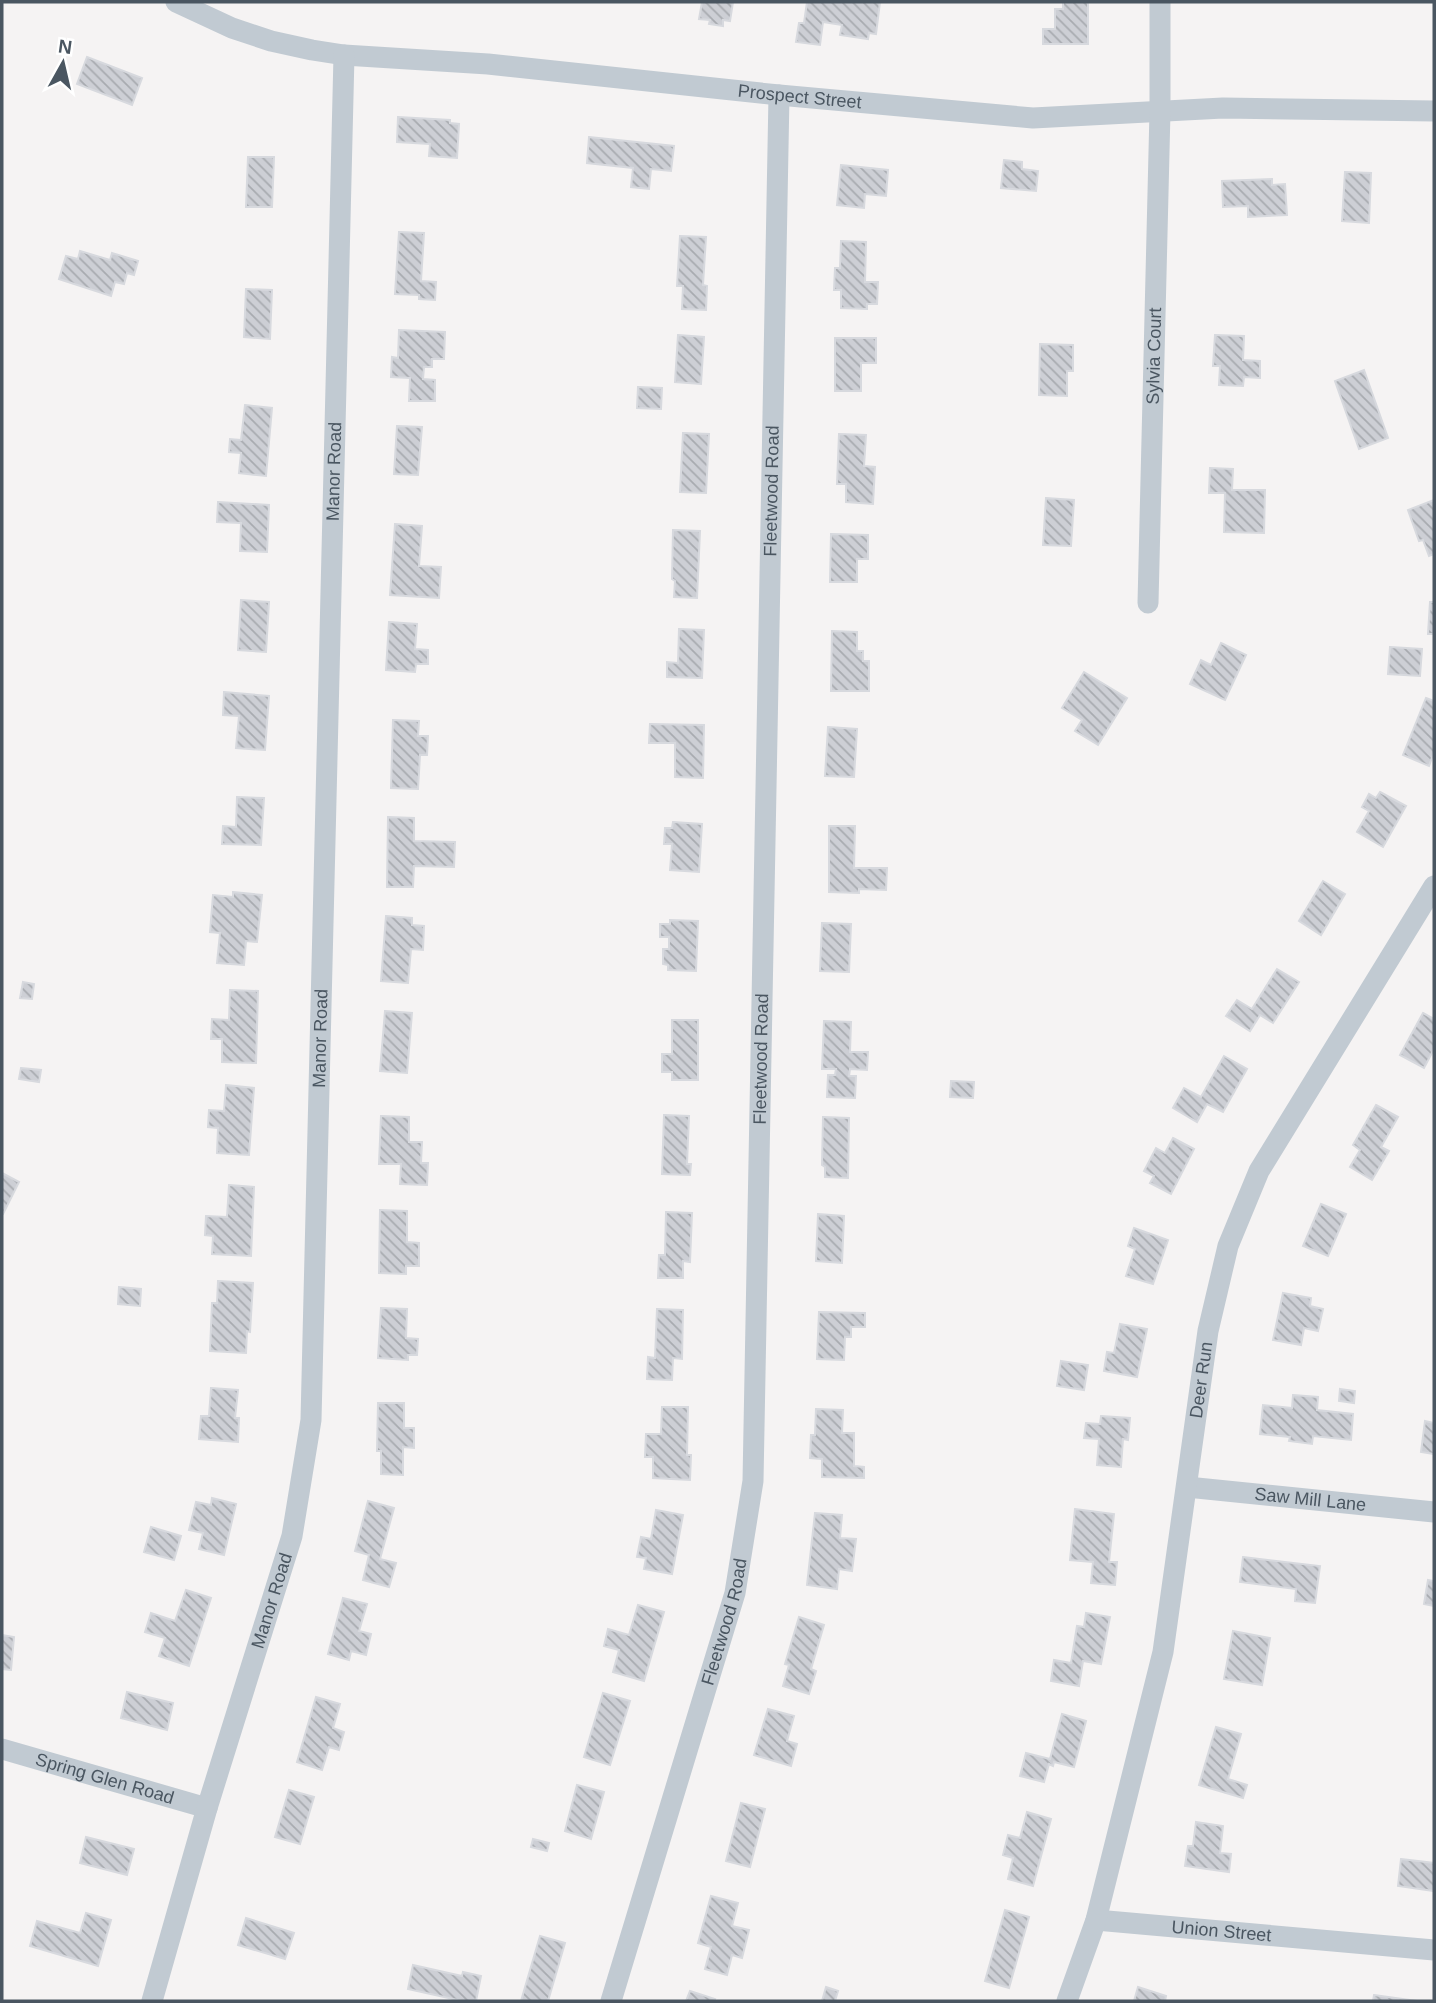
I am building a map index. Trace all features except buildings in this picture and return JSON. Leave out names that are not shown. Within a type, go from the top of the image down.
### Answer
[{"type":"street","name":"Prospect Street","points":[[176,2],[232,28],[271,41],[312,50],[488,64],[779,95],[1033,118],[1223,108],[1434,111]]},
{"type":"street","name":"Sylvia Court","points":[[1147,603],[1160,111],[1160,2]]},
{"type":"street","name":"Manor Road","points":[[152,2001],[207,1808],[292,1536],[311,1420],[344,54]]},
{"type":"street","name":"Fleetwood Road","points":[[611,2001],[735,1593],[753,1481],[779,95]]},
{"type":"street","name":"Deer Run","points":[[1096,1920],[1163,1652],[1208,1331],[1228,1245],[1259,1171],[1434,886]]},
{"type":"street","name":"Saw Mill Lane","points":[[1187,1487],[1434,1512]]},
{"type":"street","name":"Spring Glen Road","points":[[2,1749],[207,1808]]},
{"type":"street","name":"Union Street","points":[[1096,1920],[1434,1950]]},
{"type":"street","points":[[1067,2001],[1096,1920]]}]
